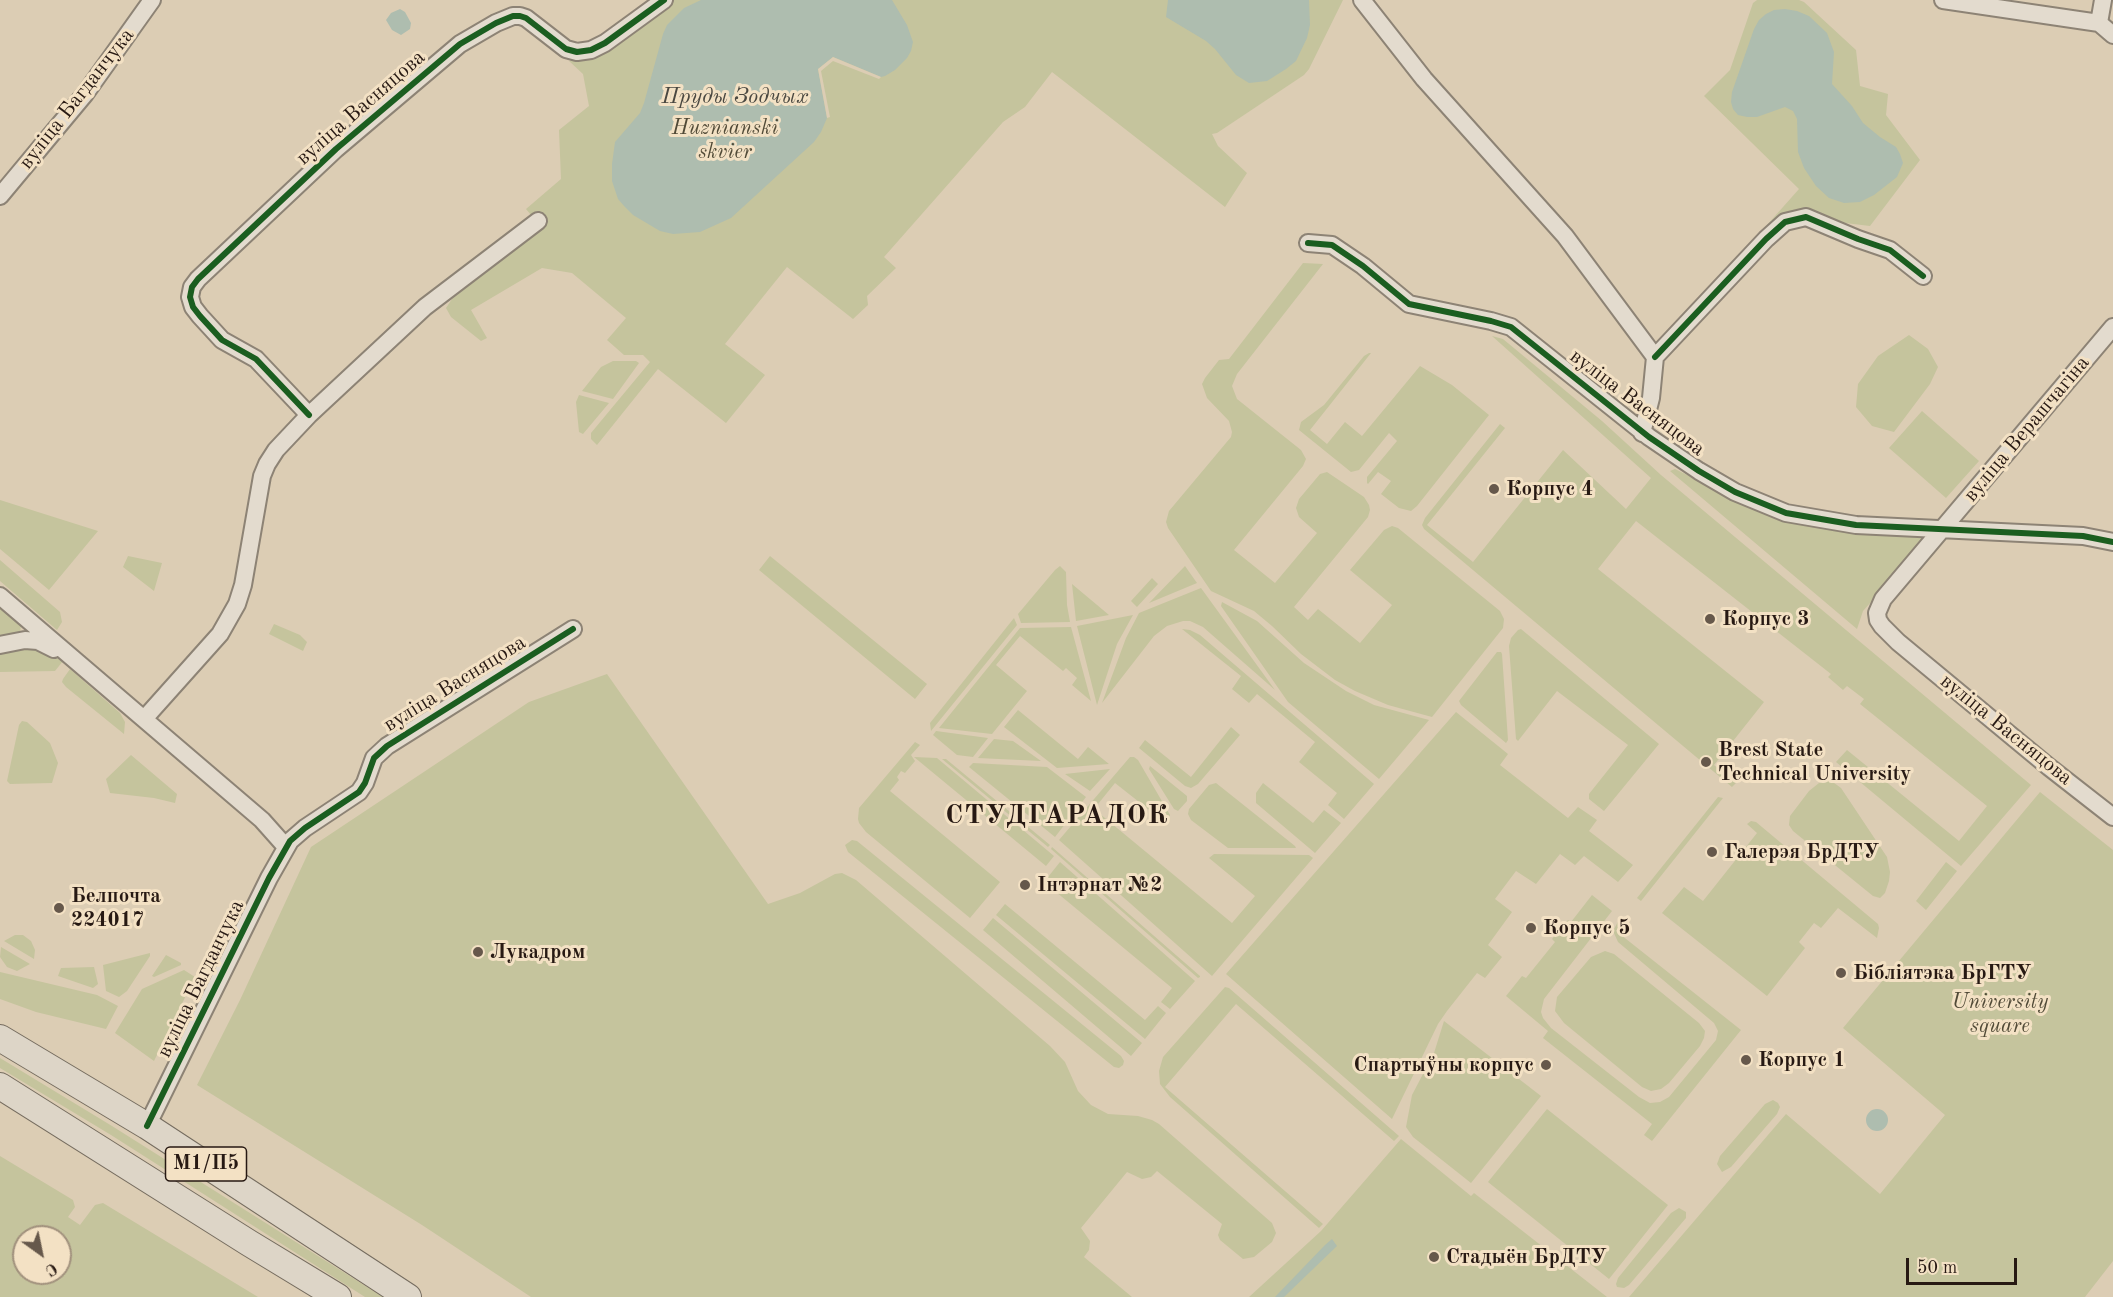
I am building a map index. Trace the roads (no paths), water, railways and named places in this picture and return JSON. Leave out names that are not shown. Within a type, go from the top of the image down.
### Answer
[{"type":"highway","name":"М1/П5","points":[[0,1038],[147,1126],[408,1297]]},
{"type":"highway","name":"М1/П5","points":[[0,1086],[338,1297]]},
{"type":"street","name":"вуліца Багданчука","points":[[0,196],[91,87],[152,0]]},
{"type":"street","name":"вуліца Васняцова","points":[[309,415],[256,359],[222,340],[200,316],[193,307],[190,297],[192,287],[198,279],[336,149],[460,44],[496,23],[519,16],[526,18],[566,49],[577,52],[591,50],[606,43],[664,0]]},
{"type":"street","points":[[1362,0],[1424,79],[1565,236],[1655,357],[1766,239],[1785,222],[1806,217],[1890,250],[1923,276]]},
{"type":"street","points":[[1942,0],[2099,22],[2113,35]]},
{"type":"street","points":[[2099,22],[2103,0]]},
{"type":"street","points":[[144,719],[220,634],[237,604],[243,585],[258,493],[264,470],[276,450],[309,415],[425,307],[538,221]]},
{"type":"street","name":"вуліца Васняцова","points":[[1308,243],[1332,244],[1409,304],[1511,327],[1642,433],[1735,492],[1786,513],[1856,525],[1942,531],[2083,536],[2113,542]]},
{"type":"street","name":"вуліца Верашчагіна","points":[[1942,531],[2113,327]]},
{"type":"street","name":"вуліца Васняцова","points":[[1642,433],[1651,398],[1655,357]]},
{"type":"street","name":"вуліца Васняцова","points":[[1942,531],[1883,599],[1877,613],[1882,626],[2049,767],[2113,817]]},
{"type":"street","points":[[0,596],[262,820],[285,848]]},
{"type":"street","name":"вуліца Васняцова","points":[[285,848],[294,836],[359,792],[365,783],[374,758],[387,746],[573,629]]},
{"type":"street","points":[[0,645],[25,640],[38,641],[70,657]]},
{"type":"street","name":"вуліца Багданчука","points":[[147,1126],[285,848]]},
{"type":"water","name":"Пруды Зодчых","points":[[701,0],[892,0],[907,25],[913,42],[907,58],[885,76],[881,77],[833,57],[818,69],[827,118],[814,142],[731,218],[700,232],[673,234],[660,231],[633,215],[618,199],[612,181],[612,164],[615,142],[640,113],[644,103],[667,25],[684,8]]},
{"type":"water","points":[[1168,0],[1309,0],[1310,25],[1307,38],[1296,61],[1267,81],[1249,83],[1236,75],[1206,41],[1166,17]]},
{"type":"water","points":[[400,9],[405,12],[411,23],[410,29],[401,35],[392,30],[386,20],[391,13]]},
{"type":"water","points":[[1785,9],[1809,16],[1827,33],[1834,52],[1832,84],[1852,106],[1863,123],[1896,147],[1900,154],[1903,163],[1897,177],[1874,195],[1860,202],[1844,203],[1829,198],[1816,186],[1804,168],[1798,152],[1797,119],[1793,111],[1785,107],[1757,117],[1747,117],[1738,115],[1733,109],[1732,92],[1754,29],[1766,14],[1774,10]]},
{"type":"water","points":[[1877,1109],[1885,1112],[1888,1120],[1885,1128],[1877,1131],[1869,1128],[1866,1120],[1869,1112]]},
{"type":"water","points":[[1332,1239],[1337,1246],[1284,1297],[1275,1297],[1325,1245]]},
{"type":"place","name":"Корпус 4","points":[[1494,489]]},
{"type":"place","name":"Корпус 3","points":[[1710,619]]},
{"type":"place","name":"Brest State Technical University","points":[[1706,762]]},
{"type":"place","name":"Галерэя БрДТУ","points":[[1712,852]]},
{"type":"place","name":"Інтэрнат №2","points":[[1025,885]]},
{"type":"place","name":"Белпочта 224017","points":[[59,908]]},
{"type":"place","name":"Корпус 5","points":[[1531,928]]},
{"type":"place","name":"Лукадром","points":[[478,952]]},
{"type":"place","name":"Бібліятэка БрГТУ","points":[[1841,973]]},
{"type":"place","name":"Корпус 1","points":[[1746,1060]]},
{"type":"place","name":"Спартыўны корпус","points":[[1546,1065]]},
{"type":"place","name":"Стадыён БрДТУ","points":[[1434,1257]]},
{"type":"district","name":"СТУДГАРАДОК","points":[[1057,816]]},
{"type":"park label","name":"Huznianski skvier","points":[[725,140]]},
{"type":"park label","name":"University square","points":[[2000,1014]]}]
